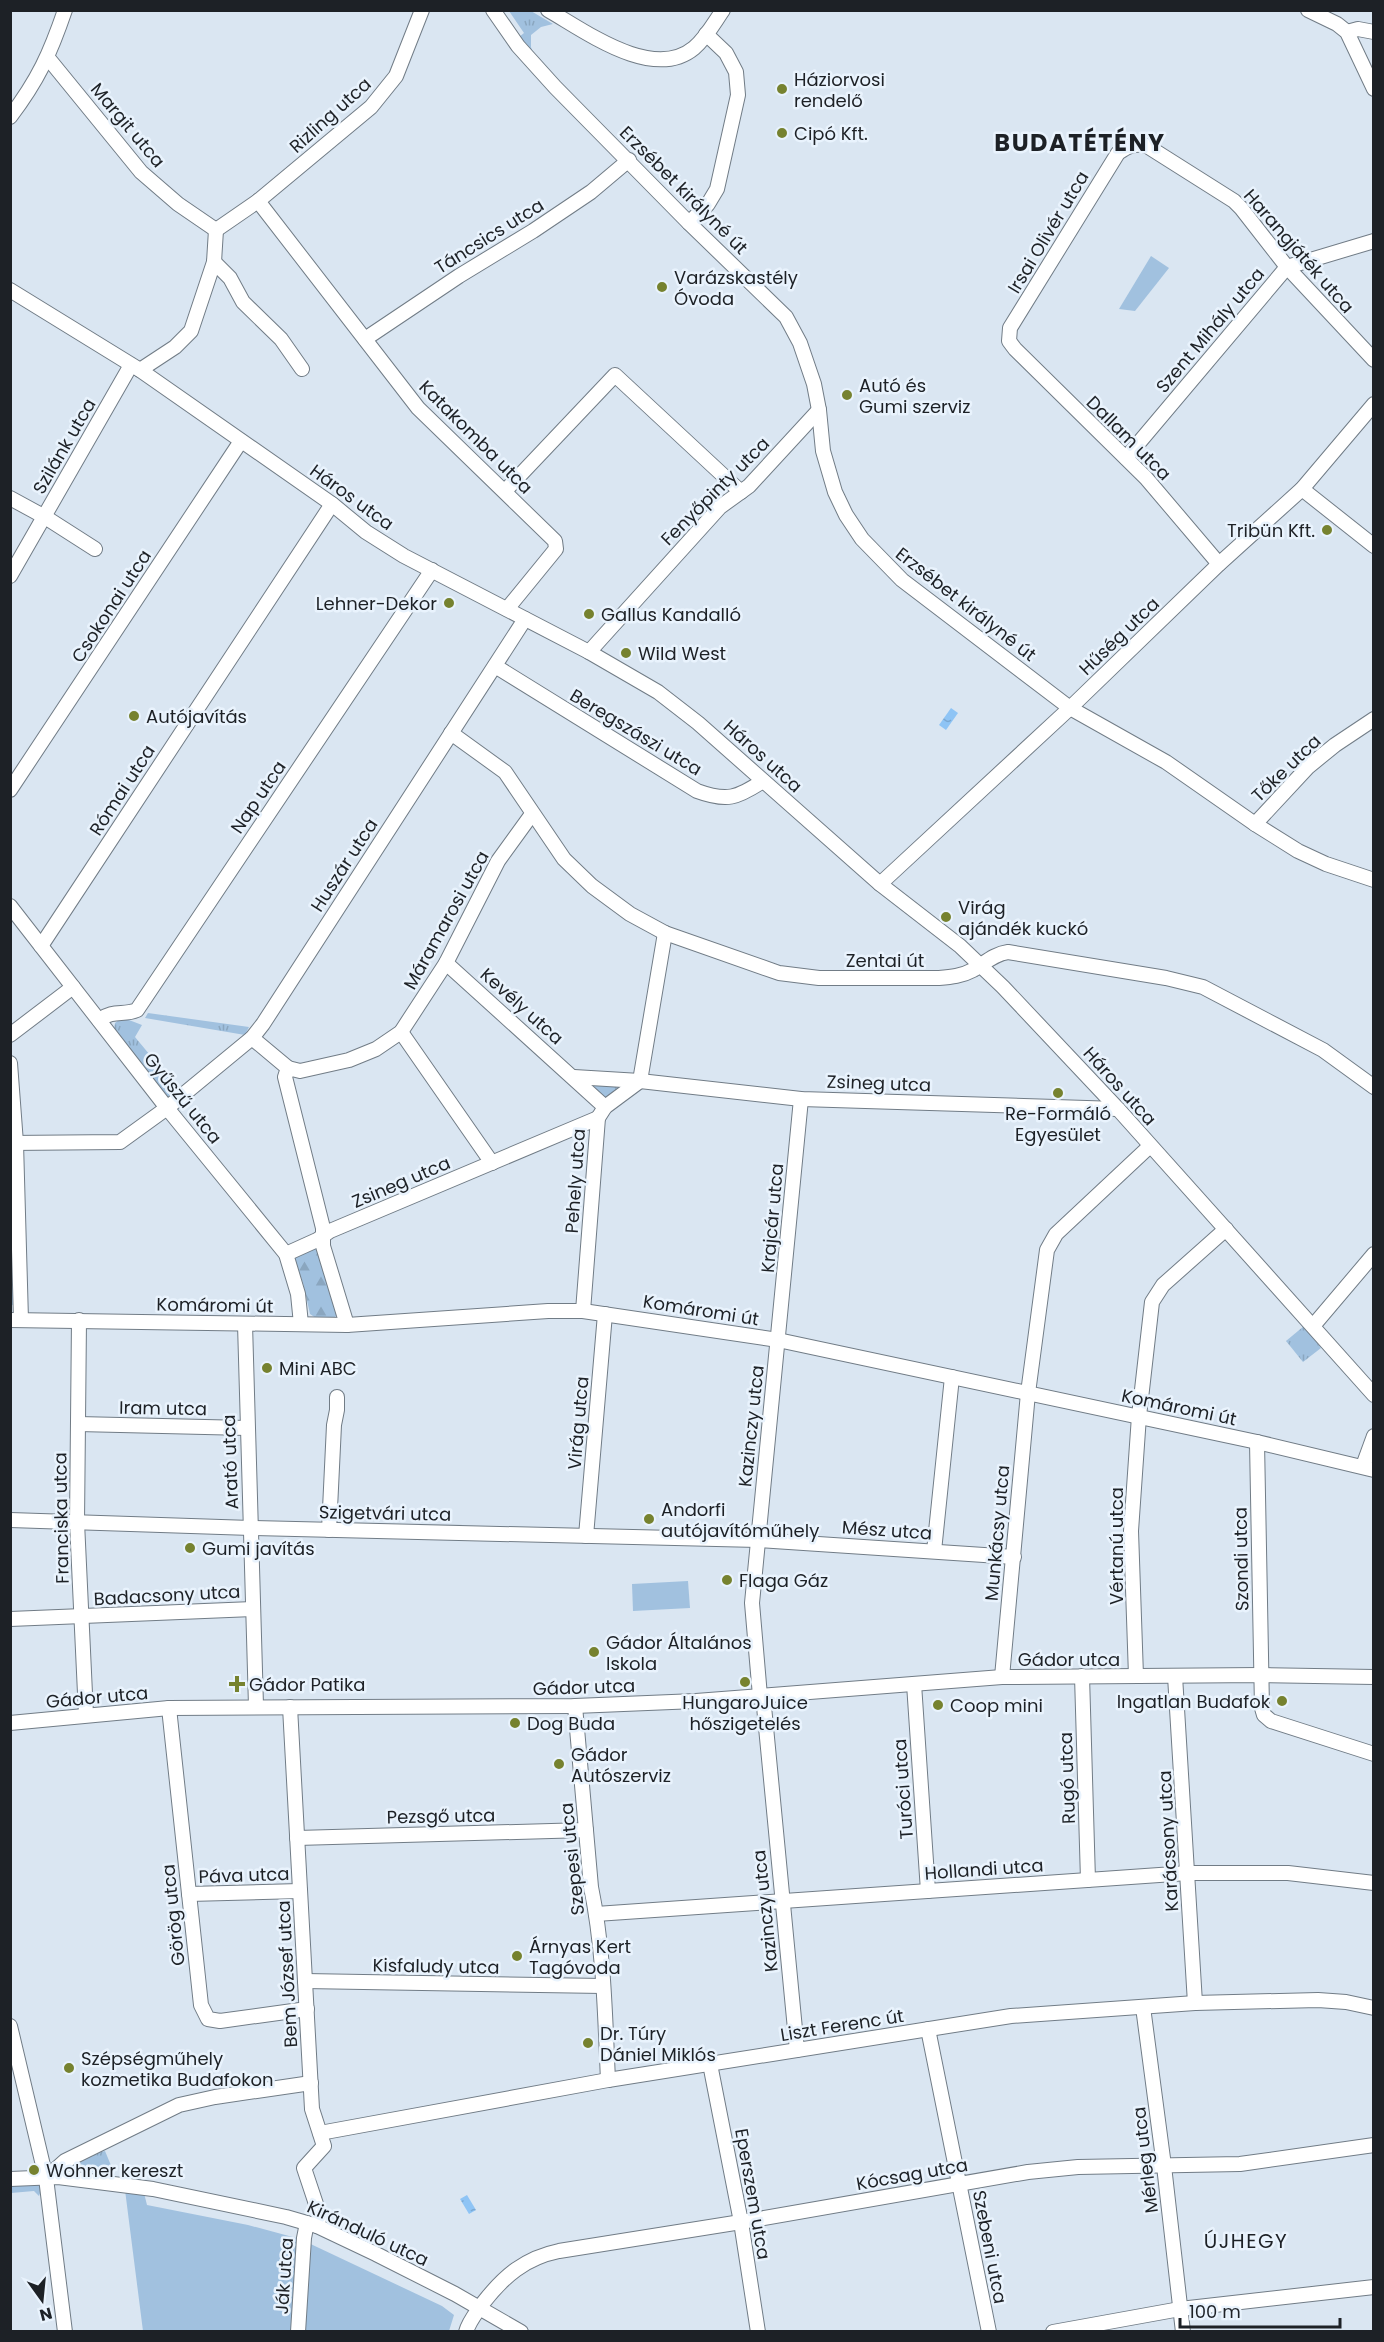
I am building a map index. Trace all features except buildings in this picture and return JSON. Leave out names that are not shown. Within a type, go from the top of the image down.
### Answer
[{"type":"street","points":[[10,117],[38,78],[48,58],[65,10]]},
{"type":"street","name":"Rizling utca","points":[[258,201],[384,93],[396,76],[422,10]]},
{"type":"street","name":"Erzsébet királyné út","points":[[494,10],[538,69],[689,223],[777,306],[790,323],[808,365],[819,410],[823,451],[828,473],[846,515],[862,539],[902,580],[1070,708],[1166,762],[1298,851],[1326,864],[1374,880]]},
{"type":"street","points":[[548,10],[620,51],[636,56],[666,58],[680,56],[694,48],[723,10]]},
{"type":"street","points":[[1308,10],[1338,24],[1347,32],[1374,89]]},
{"type":"street","points":[[1347,32],[1358,29],[1374,32]]},
{"type":"street","points":[[689,223],[708,204],[717,189],[738,95],[736,72],[726,53],[706,34]]},
{"type":"street","name":"Margit utca","points":[[48,58],[141,172],[178,204],[216,231]]},
{"type":"street","name":"Harangjáték utca","points":[[1127,147],[1138,144],[1147,146],[1234,201],[1287,267],[1374,360]]},
{"type":"street","name":"Irsai Olivér utca","points":[[1009,341],[1010,328],[1112,161],[1127,147]]},
{"type":"street","name":"Táncsics utca","points":[[365,339],[459,276],[572,205],[629,160]]},
{"type":"street","points":[[135,368],[175,347],[191,331],[214,262],[216,231],[258,201]]},
{"type":"street","name":"Katakomba utca","points":[[258,201],[418,408],[555,541],[556,549],[507,609]]},
{"type":"street","name":"Szent Mihály utca","points":[[1126,458],[1287,267],[1374,241]]},
{"type":"street","points":[[214,262],[230,278],[243,302],[281,339],[302,369]]},
{"type":"street","name":"Háros utca","points":[[10,290],[135,368],[332,504],[366,532],[404,556],[589,652],[666,698],[698,723],[880,884],[981,965],[1118,1109],[1374,1395]]},
{"type":"street","name":"Dallam utca","points":[[1009,341],[1146,478],[1219,564]]},
{"type":"street","name":"Szilánk utca","points":[[10,576],[135,368]]},
{"type":"street","points":[[506,491],[615,375],[741,492]]},
{"type":"street","name":"Hűség utca","points":[[880,884],[1070,708],[1219,564],[1302,489],[1374,404]]},
{"type":"street","name":"Fenyőpinty utca","points":[[589,652],[720,507],[749,486],[819,410]]},
{"type":"street","name":"Csokonai utca","points":[[10,790],[241,441]]},
{"type":"street","points":[[1302,489],[1374,546]]},
{"type":"street","points":[[10,498],[95,549]]},
{"type":"street","name":"Római utca","points":[[41,946],[332,504]]},
{"type":"street","name":"Nap utca","points":[[99,1020],[108,1013],[132,1013],[137,1010],[432,570]]},
{"type":"street","name":"Huszár utca","points":[[13,1143],[120,1142],[252,1038],[525,618]]},
{"type":"street","name":"Beregszászi utca","points":[[495,666],[697,791],[714,798],[728,798],[742,794],[763,781]]},
{"type":"street","name":"Tőke utca","points":[[1255,824],[1308,767],[1335,745],[1374,719]]},
{"type":"street","name":"Zentai út","points":[[451,733],[505,772],[564,859],[592,886],[630,914],[665,933],[779,973],[819,978],[939,978],[964,974],[998,954],[1008,952],[1166,978],[1203,987],[1323,1050],[1374,1087]]},
{"type":"street","name":"Máramarosi utca","points":[[288,1068],[300,1071],[349,1060],[376,1049],[401,1032],[446,963],[498,861],[532,814]]},
{"type":"street","name":"Gyűszű utca","points":[[10,906],[167,1107],[286,1254],[298,1294],[301,1324]]},
{"type":"street","points":[[601,1113],[640,1081],[665,933]]},
{"type":"street","name":"Kevély utca","points":[[446,963],[574,1077],[601,1113]]},
{"type":"street","points":[[10,1035],[73,987]]},
{"type":"street","points":[[401,1032],[492,1163]]},
{"type":"street","points":[[252,1038],[288,1068],[285,1077],[323,1228],[323,1246],[347,1325]]},
{"type":"street","points":[[10,1063],[16,1320]]},
{"type":"street","points":[[574,1077],[640,1081]]},
{"type":"street","name":"Zsineg utca","points":[[640,1081],[801,1099],[1118,1109]]},
{"type":"street","name":"Krajcár utca","points":[[778,1340],[801,1099]]},
{"type":"street","name":"Zsineg utca","points":[[286,1254],[330,1231],[492,1163],[601,1113]]},
{"type":"street","name":"Pehely utca","points":[[583,1311],[601,1113]]},
{"type":"street","name":"Munkácsy utca","points":[[1002,1677],[1028,1393],[1044,1260],[1050,1242],[1150,1146]]},
{"type":"street","name":"Vértanú utca","points":[[1136,1676],[1131,1531],[1139,1416],[1150,1316],[1156,1294],[1163,1285],[1226,1229]]},
{"type":"street","points":[[1313,1326],[1374,1254]]},
{"type":"street","name":"Komáromi út","points":[[16,1320],[347,1325],[548,1311],[583,1311],[778,1340],[1139,1416],[1368,1468]]},
{"type":"street","name":"Virág utca","points":[[586,1536],[605,1314]]},
{"type":"street","name":"Franciska utca","points":[[79,1320],[77,1522],[86,1715]]},
{"type":"street","name":"Arató utca","points":[[245,1324],[256,1707]]},
{"type":"street","name":"Kazinczy utca","points":[[778,1340],[752,1603],[797,2050]]},
{"type":"street","points":[[934,1551],[952,1377]]},
{"type":"street","points":[[329,1530],[337,1397]]},
{"type":"street","name":"Iram utca","points":[[78,1424],[247,1428]]},
{"type":"street","points":[[1368,1468],[1374,1436]]},
{"type":"street","name":"Szondi utca","points":[[1257,1442],[1262,1708],[1264,1715],[1271,1721],[1374,1754]]},
{"type":"street","name":"Szigetvári utca","points":[[10,1520],[758,1540]]},
{"type":"street","name":"Mész utca","points":[[758,1540],[1014,1557]]},
{"type":"street","name":"Badacsony utca","points":[[10,1620],[253,1609]]},
{"type":"street","name":"Gádor utca","points":[[10,1723],[169,1708],[575,1706],[762,1696],[1002,1677],[1262,1675],[1374,1677]]},
{"type":"street","name":"Rugó utca","points":[[1082,1676],[1088,1880]]},
{"type":"street","name":"Karácsony utca","points":[[1175,1676],[1194,2003]]},
{"type":"street","name":"Turóci utca","points":[[914,1684],[928,1891]]},
{"type":"street","name":"Szepesi utca","points":[[575,1706],[591,1887],[603,1986],[609,2080]]},
{"type":"street","name":"Bem József utca","points":[[290,1707],[310,2083],[312,2109],[320,2133]]},
{"type":"street","name":"Görög utca","points":[[169,1708],[201,2005],[208,2019],[220,2021],[307,2009]]},
{"type":"street","name":"Pezsgő utca","points":[[297,1838],[586,1830]]},
{"type":"street","name":"Hollandi utca","points":[[596,1914],[1188,1874],[1288,1873],[1374,1883]]},
{"type":"street","name":"Páva utca","points":[[189,1894],[300,1891]]},
{"type":"street","name":"Kisfaludy utca","points":[[305,1981],[603,1986]]},
{"type":"street","name":"Liszt Ferenc út","points":[[320,2133],[609,2080],[1011,2016],[1194,2003],[1318,2000],[1346,2002],[1374,2008]]},
{"type":"street","name":"Mérleg utca","points":[[1143,2007],[1164,2166],[1182,2331]]},
{"type":"street","points":[[10,2026],[46,2178],[65,2331]]},
{"type":"street","name":"Szebeni utca","points":[[928,2029],[989,2331]]},
{"type":"street","name":"Eperszem utca","points":[[710,2064],[741,2222],[758,2331]]},
{"type":"street","points":[[46,2178],[65,2161],[179,2105],[215,2097],[310,2083]]},
{"type":"street","points":[[312,2225],[320,2213],[304,2168],[324,2146],[320,2133]]},
{"type":"street","name":"Kócsag utca","points":[[466,2331],[480,2308],[510,2273],[520,2265],[545,2254],[958,2184],[1078,2167],[1240,2164],[1374,2145]]},
{"type":"street","name":"Kiránduló utca","points":[[10,2179],[58,2177],[153,2189],[264,2212],[312,2225],[376,2254],[520,2331]]},
{"type":"street","name":"Ják utca","points":[[298,2331],[304,2238],[312,2225]]},
{"type":"street","points":[[1053,2331],[1180,2309],[1374,2287]]},
{"type":"green space","points":[[509,11],[531,11],[553,24],[541,27],[531,35],[533,54],[519,37],[524,33]]},
{"type":"green space","points":[[1151,256],[1169,268],[1135,311],[1119,309]]},
{"type":"green space","points":[[148,1013],[249,1027],[245,1035],[145,1018]]},
{"type":"green space","points":[[119,1020],[129,1020],[142,1025],[135,1037],[179,1090],[169,1098],[114,1029],[115,1023]]},
{"type":"green space","points":[[587,1083],[622,1083],[606,1100]]},
{"type":"green space","points":[[11,1149],[16,1305],[11,1305]]},
{"type":"green space","points":[[311,1247],[317,1248],[339,1313],[332,1320],[319,1320],[310,1314],[294,1258],[298,1253]]},
{"type":"green space","points":[[1304,1326],[1321,1348],[1303,1362],[1286,1341]]},
{"type":"green space","points":[[688,1581],[690,1608],[633,1611],[632,1584]]},
{"type":"green space","points":[[105,2151],[115,2175],[69,2168],[101,2152]]},
{"type":"green space","points":[[10,2181],[35,2181],[42,2188],[39,2196],[34,2191],[11,2193]]},
{"type":"green space","points":[[125,2190],[144,2193],[147,2205],[248,2225],[300,2239],[442,2306],[454,2315],[449,2331],[143,2331]]},
{"type":"water","points":[[951,708],[958,713],[946,730],[939,725]]},
{"type":"water","points":[[467,2195],[476,2210],[469,2214],[460,2199]]},
{"type":"place","name":"Háziorvosi rendelő","points":[[782,89]]},
{"type":"place","name":"Cipó Kft.","points":[[782,133]]},
{"type":"place","name":"Varázskastély Óvoda","points":[[662,287]]},
{"type":"place","name":"Autó és Gumi szerviz","points":[[847,395]]},
{"type":"place","name":"Tribün Kft.","points":[[1327,530]]},
{"type":"place","name":"Lehner-Dekor","points":[[449,603]]},
{"type":"place","name":"Gallus Kandalló","points":[[589,614]]},
{"type":"place","name":"Wild West","points":[[626,653]]},
{"type":"place","name":"Autójavítás","points":[[134,716]]},
{"type":"place","name":"Virág ajándék kuckó","points":[[946,917]]},
{"type":"place","name":"Re-Formáló Egyesület","points":[[1058,1093]]},
{"type":"place","name":"Mini ABC","points":[[267,1368]]},
{"type":"place","name":"Andorfi autójavítóműhely","points":[[649,1519]]},
{"type":"place","name":"Gumi javítás","points":[[190,1548]]},
{"type":"place","name":"Flaga Gáz","points":[[727,1580]]},
{"type":"place","name":"Gádor Általános Iskola","points":[[594,1652]]},
{"type":"place","name":"HungaroJuice hőszigetelés","points":[[745,1682]]},
{"type":"place","name":"Gádor Patika","points":[[237,1684]]},
{"type":"place","name":"Ingatlan Budafok","points":[[1282,1701]]},
{"type":"place","name":"Coop mini","points":[[938,1705]]},
{"type":"place","name":"Dog Buda","points":[[515,1723]]},
{"type":"place","name":"Gádor Autószerviz","points":[[559,1764]]},
{"type":"place","name":"Árnyas Kert Tagóvoda","points":[[517,1956]]},
{"type":"place","name":"Dr. Túry Dániel Miklós","points":[[588,2043]]},
{"type":"place","name":"Szépségműhely kozmetika Budafokon","points":[[69,2068]]},
{"type":"place","name":"Wohner kereszt","points":[[34,2170]]},
{"type":"district","name":"BUDATÉTÉNY","points":[[1080,142]]},
{"type":"district","name":"ÚJHEGY","points":[[1246,2241]]}]
